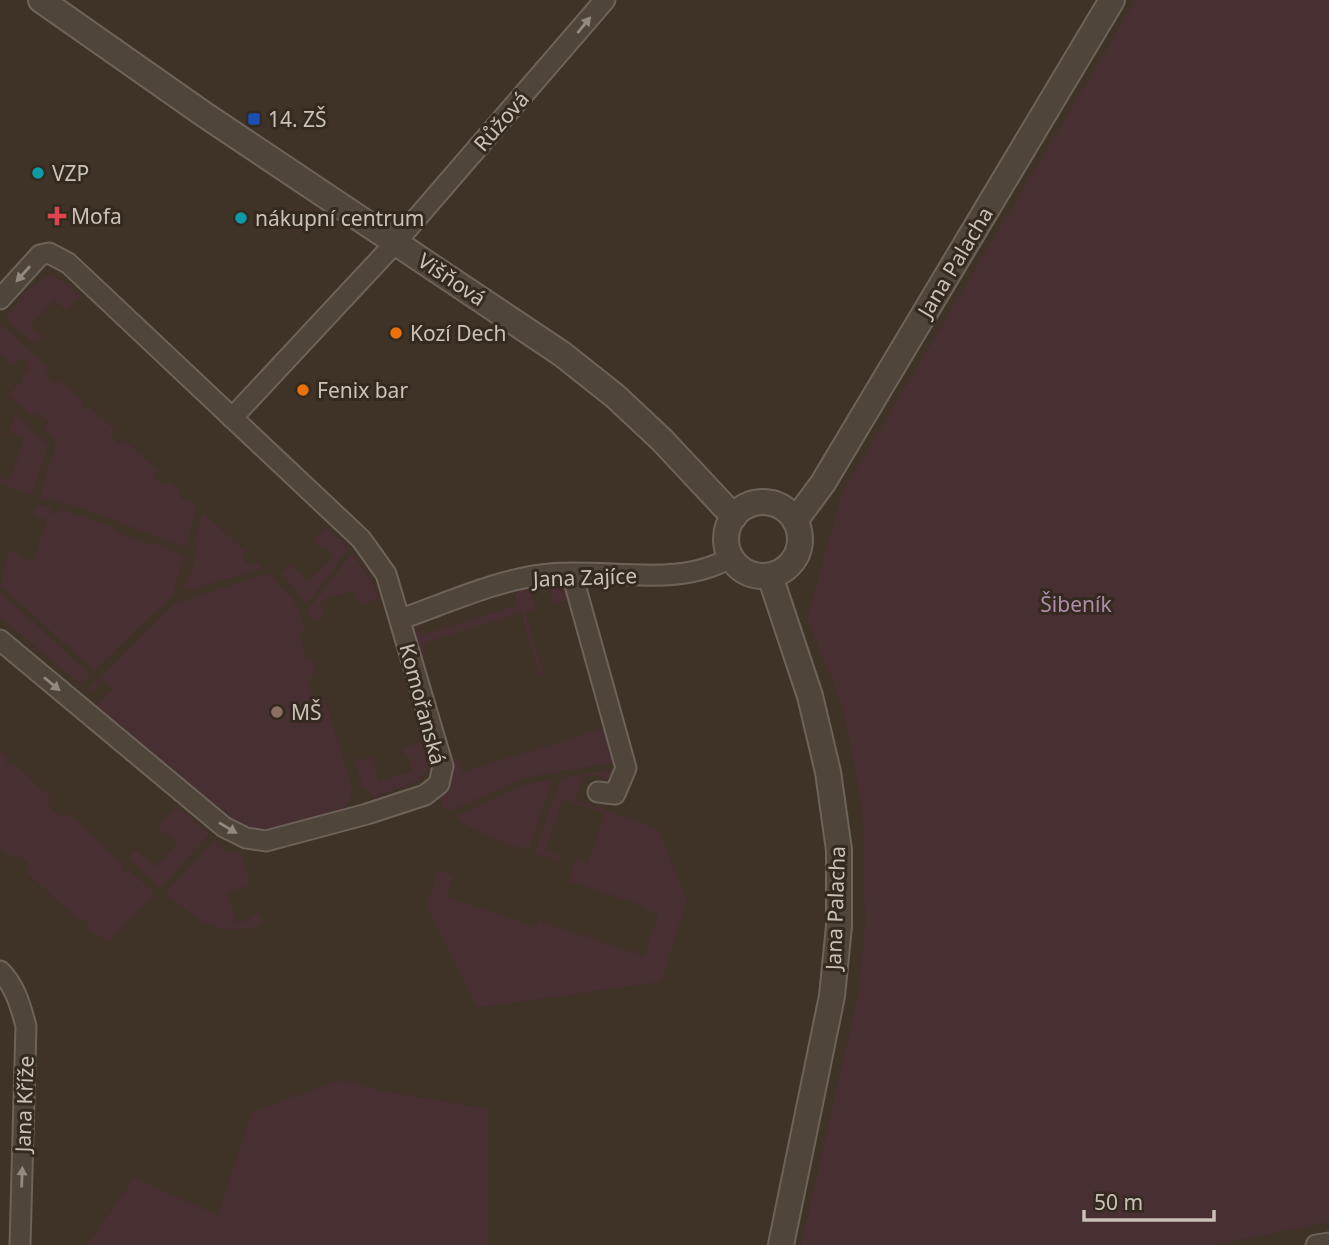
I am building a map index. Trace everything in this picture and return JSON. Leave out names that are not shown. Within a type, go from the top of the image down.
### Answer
[{"type":"street","name":"Višňová","points":[[41,0],[205,115],[397,241],[562,354],[615,396],[662,440],[734,517]]},
{"type":"street","name":"Růžová","points":[[232,418],[397,241],[563,51],[604,0]]},
{"type":"street","name":"Jana Palacha","points":[[796,521],[824,483],[1112,0]]},
{"type":"street","name":"Komořanská","points":[[0,299],[40,255],[48,253],[68,263],[361,539],[386,574],[401,619],[443,766],[439,784],[425,795],[367,814],[266,841],[246,838],[224,827],[0,640]]},
{"type":"street","points":[[766,502],[778,505],[796,521],[800,532],[797,555],[781,572],[770,576],[747,573],[731,557],[726,536],[734,517],[743,509],[766,502]]},
{"type":"street","name":"Jana Zajíce","points":[[401,619],[509,582],[550,573],[687,573],[716,566],[731,557]]},
{"type":"street","points":[[572,574],[626,768],[615,794],[598,792]]},
{"type":"street","name":"Jana Palacha","points":[[770,576],[810,696],[828,772],[839,850],[839,926],[832,996],[780,1245]]},
{"type":"street","name":"Jana Kříže","points":[[0,971],[18,995],[26,1026],[20,1245]]},
{"type":"street","points":[[1316,1245],[1329,1243]]},
{"type":"green space","name":"Šibeník","points":[[1136,0],[1329,0],[1329,1222],[1214,1245],[801,1245],[859,991],[865,923],[862,806],[843,708],[807,619],[842,493]]},
{"type":"green space","points":[[48,275],[61,279],[79,298],[66,311],[54,300],[30,327],[42,337],[35,345],[8,321],[8,316],[23,294]]},
{"type":"green space","points":[[0,326],[5,327],[49,369],[45,375],[55,384],[60,380],[84,401],[81,405],[86,410],[90,407],[115,430],[110,436],[119,444],[125,440],[158,471],[153,476],[164,486],[170,482],[181,492],[178,495],[184,501],[187,498],[196,506],[187,545],[184,547],[77,506],[41,498],[40,493],[55,448],[55,440],[44,428],[48,422],[37,411],[32,417],[7,394],[23,379],[22,376],[28,370],[23,359],[18,359],[12,365],[0,355]]},
{"type":"green space","points":[[16,414],[48,445],[33,492],[30,494],[0,484],[0,477],[10,480],[24,438],[8,432]]},
{"type":"green space","points":[[38,504],[51,507],[50,512],[57,514],[59,509],[116,528],[115,531],[150,545],[152,542],[184,556],[173,595],[94,670],[0,586],[9,551],[33,562],[47,520],[32,515]]},
{"type":"green space","points":[[205,514],[246,552],[241,558],[250,566],[256,561],[261,567],[259,570],[186,591],[183,586],[184,583],[187,584],[198,547],[194,545],[202,515]]},
{"type":"green space","points":[[325,527],[345,543],[346,552],[308,603],[305,603],[283,573],[290,564],[309,581],[331,558],[333,555],[313,541]]},
{"type":"green space","points":[[351,554],[373,584],[378,597],[359,605],[354,590],[320,601],[325,617],[310,619],[309,608]]},
{"type":"green space","points":[[266,574],[294,600],[306,630],[299,633],[307,660],[312,659],[316,672],[308,682],[313,696],[325,700],[352,787],[350,801],[339,813],[271,829],[240,827],[94,707],[113,689],[102,679],[91,693],[87,690],[175,603]]},
{"type":"green space","points":[[553,585],[575,596],[591,658],[587,662],[566,600],[553,604],[549,589]]},
{"type":"green space","points":[[523,589],[531,592],[537,608],[525,612],[544,675],[540,677],[521,613],[424,643],[425,657],[422,658],[418,653],[412,624],[415,623],[421,635],[517,605],[515,593]]},
{"type":"green space","points":[[0,592],[89,673],[89,677],[80,684],[0,617]]},
{"type":"green space","points":[[607,727],[617,762],[524,778],[450,811],[443,807],[440,798],[448,782],[454,758],[459,760],[463,772]]},
{"type":"green space","points":[[420,742],[428,768],[418,781],[375,797],[363,787],[354,762],[371,756],[379,781],[412,771],[408,756],[405,756],[402,748]]},
{"type":"green space","points":[[0,750],[9,758],[5,762],[10,766],[14,763],[52,799],[47,804],[62,818],[68,813],[124,865],[121,869],[126,873],[129,870],[153,892],[154,895],[113,938],[105,941],[87,928],[89,924],[82,918],[79,921],[26,872],[31,866],[18,854],[12,859],[0,848]]},
{"type":"green space","points":[[619,768],[616,778],[604,779],[599,775],[582,777],[575,800],[657,828],[687,900],[661,982],[477,1008],[426,905],[438,870],[453,876],[446,897],[536,927],[539,921],[644,956],[658,914],[643,909],[644,906],[569,881],[576,860],[588,863],[605,813],[563,799],[545,850],[560,855],[559,861],[536,854],[535,851],[561,778]]},
{"type":"green space","points":[[548,780],[551,784],[529,849],[490,838],[457,820],[457,815],[526,784]]},
{"type":"green space","points":[[175,808],[208,832],[208,836],[163,885],[158,886],[128,858],[136,850],[155,867],[177,843],[157,828]]},
{"type":"green space","points":[[215,840],[218,840],[216,844],[231,854],[234,851],[241,855],[251,885],[227,893],[236,923],[251,919],[250,916],[259,913],[262,923],[259,926],[231,930],[209,925],[168,895],[168,890]]},
{"type":"green space","points":[[339,1080],[388,1092],[488,1109],[488,1245],[87,1245],[134,1178],[218,1215],[252,1112]]},
{"type":"place","name":"14. ZŠ","points":[[254,119]]},
{"type":"place","name":"VZP","points":[[38,173]]},
{"type":"place","name":"Mofa","points":[[57,216]]},
{"type":"place","name":"nákupní centrum","points":[[241,218]]},
{"type":"place","name":"Kozí Dech","points":[[396,333]]},
{"type":"place","name":"Fenix bar","points":[[303,390]]},
{"type":"place","name":"MŠ","points":[[277,712]]}]
